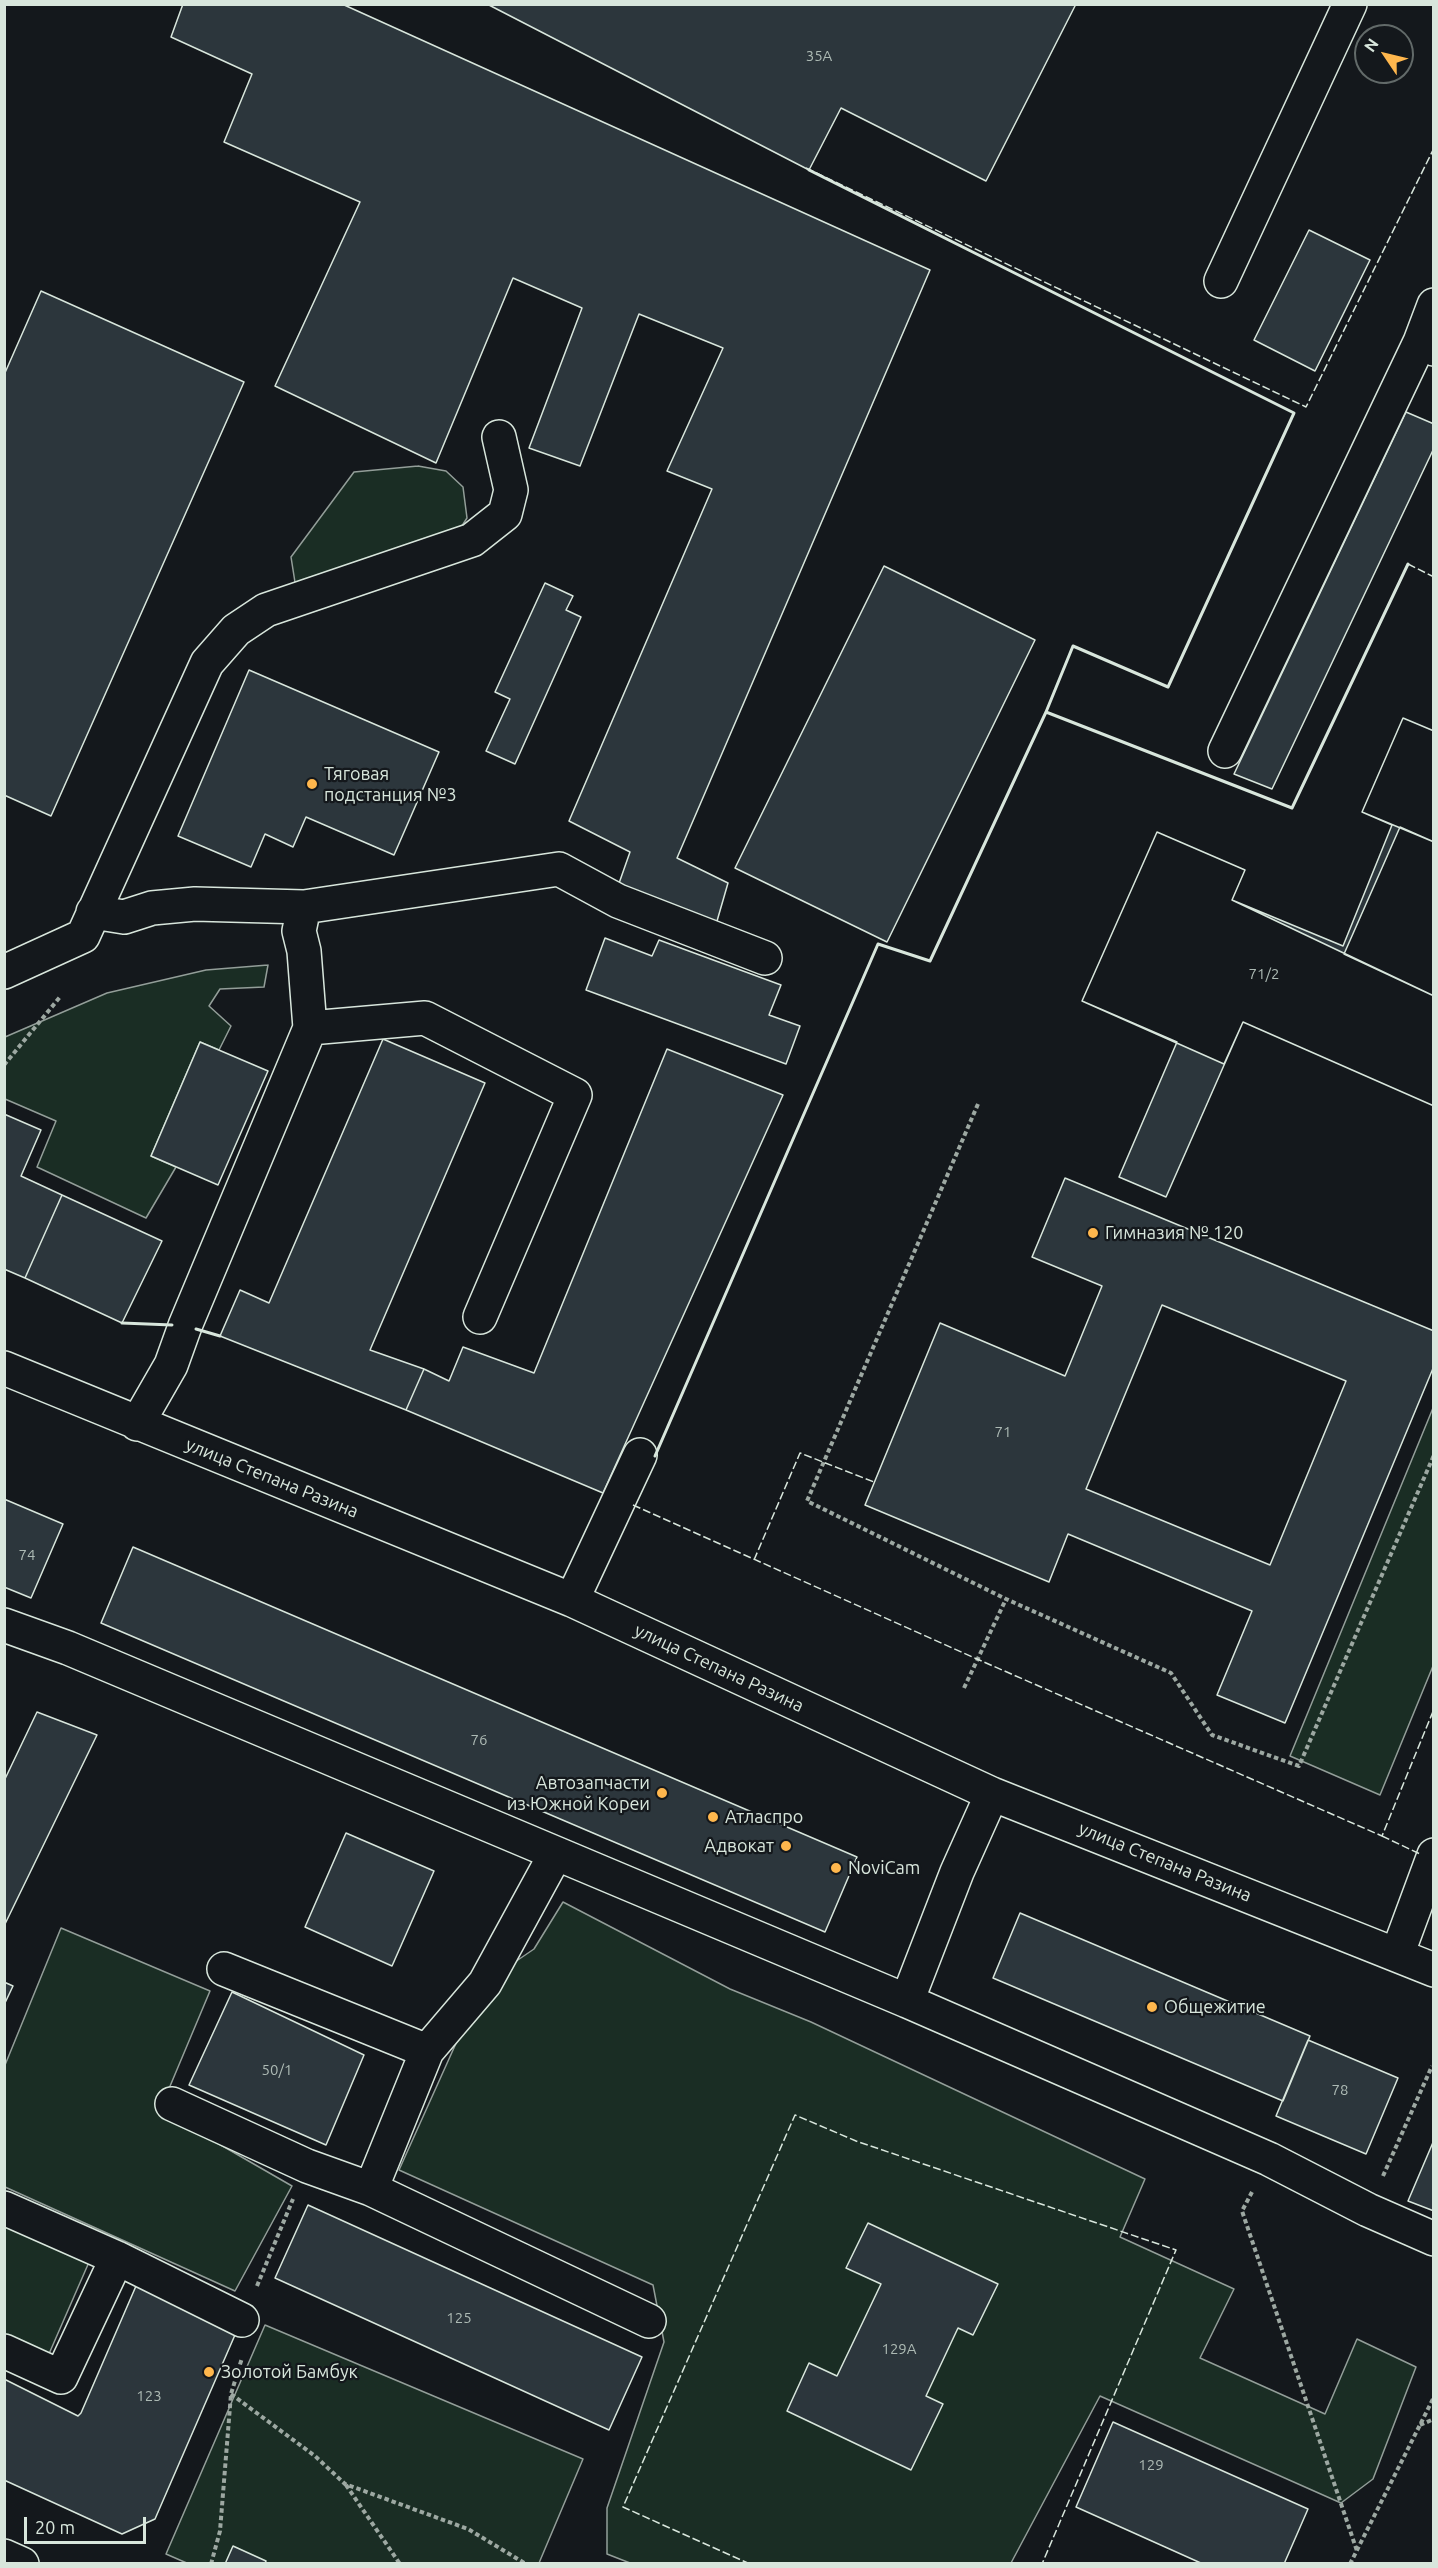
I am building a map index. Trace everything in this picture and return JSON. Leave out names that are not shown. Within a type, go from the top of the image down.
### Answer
[{"type":"street","points":[[1221,281],[1350,4]]},
{"type":"street","points":[[1225,751],[1427,346],[1434,305]]},
{"type":"street","points":[[4,972],[83,936],[207,663],[236,630],[266,610],[472,540],[505,514],[511,490],[500,437]]},
{"type":"street","points":[[93,912],[124,917],[152,908],[195,904],[304,907],[559,869],[618,901],[765,958]]},
{"type":"street","points":[[137,1424],[171,1365],[185,1326],[310,1028],[304,951],[299,931],[304,907]]},
{"type":"street","points":[[310,1028],[425,1018],[574,1095],[480,1317]]},
{"type":"street","name":"улица Степана Разина","points":[[4,1368],[572,1600],[992,1794],[1434,1970]]},
{"type":"street","points":[[572,1600],[640,1455]]},
{"type":"street","points":[[4,1625],[68,1648],[555,1855],[907,2001],[1269,2159],[1368,2210],[1434,2239]]},
{"type":"street","points":[[907,2001],[957,1872],[992,1794]]},
{"type":"street","points":[[371,2189],[427,2050],[485,1983],[555,1855]]},
{"type":"street","points":[[1397,1955],[1434,1855]]},
{"type":"street","points":[[224,1970],[427,2050]]},
{"type":"street","points":[[172,2103],[307,2166],[371,2189],[649,2321]]},
{"type":"street","points":[[4,2208],[117,2258],[242,2320]]},
{"type":"street","points":[[4,2351],[61,2377],[117,2258]]},
{"type":"street","points":[[4,2556],[22,2564]]},
{"type":"path","points":[[4,1065],[60,997]]},
{"type":"path","points":[[978,1104],[807,1501],[1006,1599],[1171,1673],[1212,1734],[1299,1766],[1434,1455]]},
{"type":"path","points":[[964,1688],[1006,1599]]},
{"type":"path","points":[[1368,2210],[1432,2066]]},
{"type":"path","points":[[1269,2159],[1242,2211],[1357,2551]]},
{"type":"path","points":[[211,2564],[220,2531],[231,2394],[248,2337],[242,2320],[307,2166]]},
{"type":"path","points":[[231,2394],[315,2456],[345,2484],[400,2564]]},
{"type":"path","points":[[1350,2564],[1434,2397]]},
{"type":"path","points":[[1420,2425],[1434,2419]]},
{"type":"path","points":[[345,2484],[468,2529],[526,2564]]},
{"type":"green space","points":[[418,466],[446,471],[463,487],[467,518],[451,543],[297,595],[291,557],[354,472]]},
{"type":"green space","points":[[268,965],[264,987],[220,989],[209,1006],[231,1026],[219,1050],[200,1042],[151,1156],[176,1167],[146,1218],[37,1167],[56,1121],[5,1099],[5,1037],[107,993],[206,970]]},
{"type":"green space","points":[[1433,1408],[1433,1666],[1380,1795],[1290,1756]]},
{"type":"green space","points":[[563,1902],[730,1989],[811,2022],[1145,2179],[1120,2237],[1234,2289],[1200,2358],[1325,2414],[1357,2339],[1416,2367],[1373,2479],[1341,2503],[1100,2396],[1011,2563],[630,2563],[607,2554],[607,2508],[664,2342],[653,2285],[399,2170],[471,2010],[500,1990],[512,1964],[534,1949]]},
{"type":"green space","points":[[61,1928],[210,1991],[160,2110],[292,2186],[235,2291],[5,2187],[5,2065]]},
{"type":"green space","points":[[5,2213],[93,2253],[45,2363],[5,2346]]},
{"type":"green space","points":[[265,2325],[583,2459],[539,2563],[189,2564],[166,2554]]},
{"type":"building","points":[[183,4],[342,4],[930,270],[677,858],[728,883],[715,928],[617,889],[630,852],[569,821],[712,489],[667,471],[723,348],[639,314],[580,466],[529,448],[582,308],[513,278],[436,463],[275,386],[360,202],[224,142],[252,74],[171,37]]},
{"type":"building","points":[[487,4],[1076,4],[986,181],[841,108],[809,170]]},
{"type":"building","points":[[1309,230],[1370,260],[1315,371],[1254,340]]},
{"type":"building","points":[[41,291],[244,382],[51,816],[4,795],[4,375]]},
{"type":"building","points":[[1406,412],[1434,424],[1434,448],[1272,789],[1234,774]]},
{"type":"building","points":[[884,566],[1035,640],[887,942],[735,868]]},
{"type":"building","points":[[545,583],[573,596],[566,610],[581,617],[515,764],[486,751],[510,699],[495,692]]},
{"type":"building","name":"Тяговая подстанция №3","points":[[249,670],[439,752],[394,855],[306,817],[293,847],[265,834],[251,867],[178,836]]},
{"type":"building","points":[[1403,718],[1434,731],[1434,1106],[1243,1022],[1166,1197],[1119,1177],[1177,1042],[1082,1001],[1157,832],[1245,870],[1232,900],[1343,946],[1392,825],[1362,812]]},
{"type":"building","points":[[1403,718],[1434,731],[1434,842],[1362,812]]},
{"type":"building","points":[[1400,827],[1434,842],[1434,996],[1344,954]]},
{"type":"building","points":[[1157,832],[1245,870],[1232,900],[1434,996],[1434,1106],[1243,1022],[1224,1064],[1082,1001]]},
{"type":"building","points":[[605,938],[652,956],[659,940],[781,985],[769,1015],[800,1026],[786,1064],[586,990]]},
{"type":"building","points":[[383,1039],[485,1083],[370,1350],[424,1369],[406,1410],[220,1336],[240,1290],[269,1303]]},
{"type":"building","points":[[200,1042],[268,1071],[218,1185],[151,1156]]},
{"type":"building","points":[[667,1049],[783,1095],[603,1493],[406,1410],[424,1369],[449,1381],[463,1347],[534,1373]]},
{"type":"building","points":[[4,1114],[41,1130],[21,1176],[62,1195],[25,1278],[4,1269]]},
{"type":"building","points":[[1065,1178],[1434,1331],[1434,1366],[1285,1723],[1217,1695],[1252,1611],[1068,1534],[1049,1582],[865,1505],[940,1323],[1065,1376],[1102,1286],[1032,1257]],"holes":[[[1162,1305],[1346,1381],[1270,1565],[1086,1489]]]},
{"type":"building","points":[[62,1195],[162,1241],[122,1323],[25,1278]]},
{"type":"building","points":[[4,1499],[63,1524],[31,1598],[4,1587]]},
{"type":"building","points":[[133,1547],[857,1857],[825,1932],[101,1623]]},
{"type":"building","points":[[37,1712],[97,1735],[5,1924],[4,1781]]},
{"type":"building","points":[[346,1833],[434,1871],[392,1966],[305,1927]]},
{"type":"building","name":"Общежитие","points":[[1020,1913],[1310,2036],[1283,2101],[993,1978]]},
{"type":"building","points":[[4,1982],[13,1986],[4,2005]]},
{"type":"building","points":[[232,1992],[364,2055],[326,2145],[189,2085]]},
{"type":"building","points":[[1308,2040],[1398,2078],[1366,2154],[1276,2116]]},
{"type":"building","points":[[1434,2140],[1434,2211],[1408,2201]]},
{"type":"building","points":[[308,2205],[642,2357],[609,2430],[275,2278]]},
{"type":"building","points":[[868,2223],[998,2284],[973,2335],[958,2328],[926,2396],[943,2404],[911,2470],[787,2411],[809,2363],[837,2376],[881,2284],[846,2268]]},
{"type":"building","points":[[136,2286],[238,2328],[155,2519],[122,2534],[4,2480],[4,2379],[78,2416]]},
{"type":"building","points":[[1113,2422],[1308,2509],[1284,2564],[1203,2564],[1076,2507]]},
{"type":"building","points":[[233,2546],[266,2561],[265,2564],[225,2564]]},
{"type":"fence","points":[[806,168],[1306,407],[1434,148]]},
{"type":"fence","points":[[1408,564],[1434,577]]},
{"type":"fence","points":[[754,1560],[800,1453],[874,1482]]},
{"type":"fence","points":[[633,1505],[977,1659],[1382,1836],[1434,1709]]},
{"type":"fence","points":[[1382,1836],[1420,1854]]},
{"type":"fence","points":[[750,2564],[623,2507],[795,2115],[856,2141],[1176,2250],[1042,2564]]},
{"type":"wall","points":[[809,170],[1294,413],[1168,687],[1073,646],[1046,712]]},
{"type":"wall","points":[[655,1456],[878,944],[930,961],[1046,712],[1292,808],[1408,564]]},
{"type":"wall","points":[[122,1323],[172,1325]]},
{"type":"wall","points":[[196,1329],[220,1336]]},
{"type":"place","name":"Тяговая подстанция №3","points":[[312,784]]},
{"type":"place","name":"Гимназия № 120","points":[[1093,1233]]},
{"type":"place","name":"Автозапчасти из Южной Кореи","points":[[662,1793]]},
{"type":"place","name":"Атласпро","points":[[713,1817]]},
{"type":"place","name":"Адвокат","points":[[786,1846]]},
{"type":"place","name":"NoviСam","points":[[836,1868]]},
{"type":"place","name":"Общежитие","points":[[1152,2007]]},
{"type":"place","name":"Золотой Бамбук","points":[[209,2372]]}]
